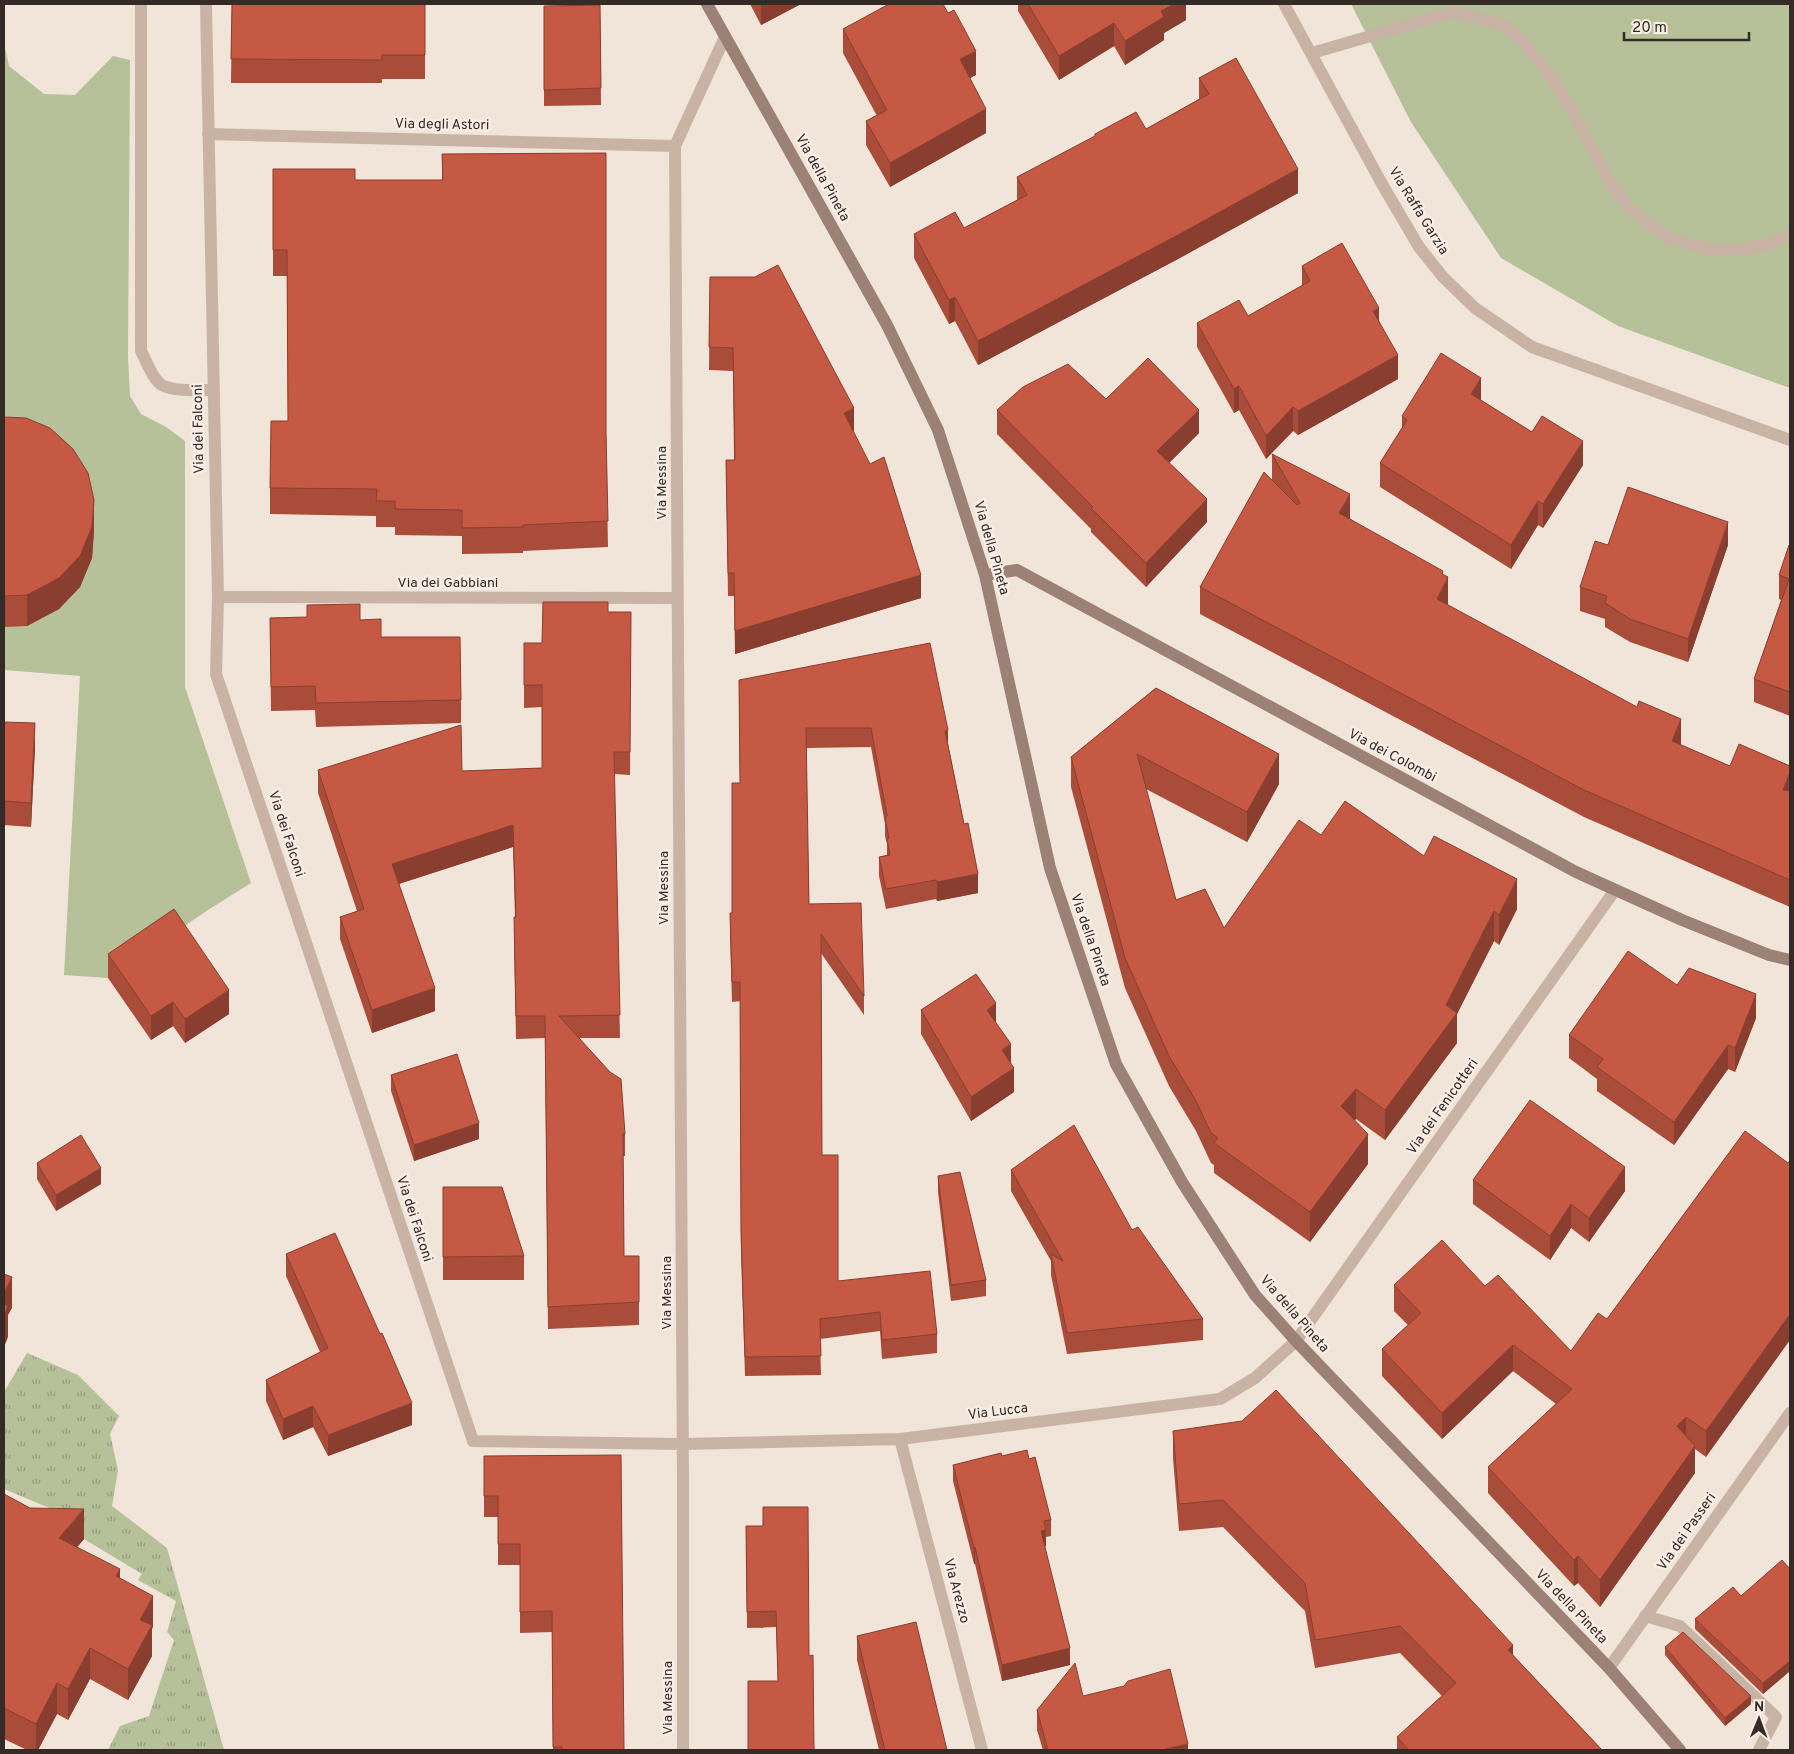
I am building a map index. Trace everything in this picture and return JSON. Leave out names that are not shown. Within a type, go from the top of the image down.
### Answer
[{"type":"street","points":[[142,4],[141,351],[150,370],[161,385],[178,390],[214,390]]},
{"type":"street","name":"Via dei Falconi","points":[[206,4],[218,597],[216,674],[473,1441],[683,1444]]},
{"type":"street","name":"Via della Pineta","points":[[707,4],[892,334],[938,430],[986,575],[1050,868],[1116,1064],[1182,1182],[1255,1295],[1296,1341],[1608,1668],[1680,1750]]},
{"type":"street","name":"Via Raffa Garzia","points":[[1284,4],[1382,184],[1420,247],[1443,277],[1476,308],[1532,347],[1790,440]]},
{"type":"street","points":[[1312,53],[1453,12],[1504,25],[1524,42],[1552,78],[1573,112],[1609,181],[1629,208],[1666,237],[1706,249],[1738,250],[1770,244],[1790,234]]},
{"type":"street","name":"Via Messina","points":[[683,1750],[683,1444],[674,146],[726,37]]},
{"type":"street","name":"Via degli Astori","points":[[208,134],[674,146]]},
{"type":"street","name":"Via dei Colombi","points":[[986,575],[1017,570],[1576,872],[1682,920],[1769,955],[1790,960]]},
{"type":"street","name":"Via dei Gabbiani","points":[[218,597],[678,598]]},
{"type":"street","name":"Via dei Fenicotteri","points":[[1296,1341],[1615,890]]},
{"type":"street","name":"Via Lucca","points":[[683,1444],[900,1439],[1220,1399],[1255,1378],[1296,1341]]},
{"type":"street","name":"Via dei Passeri","points":[[1608,1668],[1790,1413]]},
{"type":"street","name":"Via Arezzo","points":[[900,1439],[982,1750]]},
{"type":"street","points":[[1645,1616],[1680,1626],[1776,1717],[1759,1750]]},
{"type":"green space","points":[[1351,4],[1790,4],[1790,388],[1618,326],[1501,258],[1411,122]]},
{"type":"green space","points":[[4,43],[9,66],[44,94],[75,95],[113,56],[130,60],[128,357],[130,396],[141,414],[166,427],[185,441],[185,687],[251,883],[108,978],[64,975],[80,676],[4,670]]},
{"type":"green space","points":[[27,1353],[78,1375],[119,1416],[110,1434],[118,1470],[112,1506],[167,1548],[224,1750],[108,1750],[120,1726],[149,1716],[174,1640],[167,1632],[176,1601],[138,1580],[142,1574],[84,1539],[83,1522],[4,1489],[4,1392]]},
{"type":"building","points":[[232,4],[425,4],[425,55],[382,55],[382,60],[231,59]]},
{"type":"building","points":[[889,4],[943,4],[948,13],[954,10],[976,51],[960,59],[986,109],[890,163],[866,121],[887,110],[843,29]]},
{"type":"building","points":[[1028,4],[1174,4],[1161,11],[1164,17],[1125,41],[1114,23],[1059,56]]},
{"type":"building","points":[[600,5],[601,88],[544,90],[544,6]]},
{"type":"building","points":[[1236,58],[1298,169],[978,341],[955,297],[949,300],[914,234],[955,212],[964,228],[1027,195],[1017,177],[1136,112],[1146,129],[1209,94],[1199,78]]},
{"type":"building","points":[[606,153],[606,432],[608,521],[523,525],[523,527],[462,528],[462,510],[395,509],[395,501],[376,501],[377,489],[270,488],[271,421],[288,421],[287,250],[273,250],[273,169],[355,169],[355,180],[443,180],[442,154]]},
{"type":"building","points":[[1342,243],[1379,308],[1373,311],[1398,355],[1298,411],[1293,407],[1266,436],[1239,386],[1234,389],[1197,323],[1239,300],[1248,316],[1310,281],[1302,266]]},
{"type":"building","points":[[778,265],[854,408],[844,413],[870,464],[884,457],[921,575],[735,631],[734,573],[728,573],[726,460],[735,460],[733,348],[709,347],[710,277],[755,277]]},
{"type":"building","points":[[1441,353],[1481,378],[1471,394],[1532,432],[1542,416],[1583,441],[1543,504],[1538,501],[1511,545],[1380,463],[1407,420],[1402,416]]},
{"type":"building","points":[[1148,358],[1199,410],[1157,451],[1207,499],[1146,563],[997,410],[1023,387],[1068,364],[1106,399]]},
{"type":"building","points":[[4,417],[26,418],[50,428],[73,449],[88,473],[94,500],[92,527],[80,556],[59,578],[27,595],[4,596]]},
{"type":"building","points":[[1272,454],[1350,494],[1339,513],[1443,571],[1442,574],[1448,577],[1437,599],[1637,707],[1639,701],[1681,719],[1672,741],[1730,766],[1739,744],[1790,766],[1790,772],[1783,790],[1790,791],[1790,880],[1584,790],[1200,587],[1264,472],[1297,505],[1300,503]]},
{"type":"building","points":[[1628,487],[1728,522],[1688,639],[1630,619],[1605,603],[1607,596],[1580,587],[1595,541],[1608,545]]},
{"type":"building","points":[[1789,545],[1790,692],[1754,679],[1789,579],[1779,575]]},
{"type":"building","points":[[543,602],[608,602],[608,612],[631,612],[630,752],[614,752],[620,1015],[559,1016],[610,1072],[621,1079],[625,1134],[623,1134],[624,1256],[639,1256],[639,1302],[548,1307],[545,1016],[516,1016],[514,917],[516,917],[513,825],[392,864],[435,988],[372,1010],[340,917],[364,909],[318,770],[461,725],[462,771],[542,768],[542,685],[524,685],[524,643],[542,643]]},
{"type":"building","points":[[360,604],[360,620],[381,619],[381,637],[460,637],[461,700],[316,703],[315,686],[271,687],[270,618],[307,617],[307,605]]},
{"type":"building","points":[[930,643],[948,730],[945,731],[964,824],[968,823],[978,874],[886,889],[879,857],[890,855],[885,817],[887,816],[871,728],[806,728],[809,904],[861,903],[864,996],[821,934],[822,1155],[838,1155],[838,1281],[930,1271],[937,1334],[882,1340],[880,1312],[820,1319],[821,1356],[745,1357],[741,1232],[740,982],[732,982],[730,913],[732,913],[732,783],[740,783],[739,680]]},
{"type":"building","points":[[1156,688],[1279,754],[1247,812],[1137,754],[1176,900],[1205,889],[1224,928],[1299,820],[1321,835],[1345,801],[1424,856],[1434,836],[1517,879],[1499,915],[1494,911],[1446,1005],[1457,1013],[1385,1110],[1356,1089],[1341,1106],[1368,1134],[1310,1212],[1214,1143],[1218,1138],[1211,1133],[1196,1101],[1169,1056],[1125,958],[1071,757]]},
{"type":"building","points":[[4,722],[35,723],[31,803],[4,801]]},
{"type":"building","points":[[174,909],[229,990],[185,1019],[173,1002],[151,1016],[108,954]]},
{"type":"building","points":[[1628,951],[1677,985],[1689,968],[1756,994],[1735,1048],[1728,1045],[1674,1122],[1597,1067],[1603,1059],[1569,1035]]},
{"type":"building","points":[[976,974],[996,1003],[987,1010],[1011,1044],[1002,1050],[1014,1068],[971,1097],[921,1010]]},
{"type":"building","points":[[457,1054],[479,1123],[414,1145],[391,1075]]},
{"type":"building","points":[[1530,1100],[1625,1167],[1589,1218],[1571,1204],[1550,1236],[1473,1180]]},
{"type":"building","points":[[1074,1125],[1132,1230],[1138,1227],[1203,1319],[1067,1333],[1051,1254],[1063,1261],[1011,1170]]},
{"type":"building","points":[[1745,1131],[1788,1163],[1790,1160],[1790,1314],[1706,1431],[1686,1417],[1677,1426],[1695,1446],[1600,1580],[1578,1556],[1574,1560],[1488,1467],[1572,1389],[1513,1345],[1442,1413],[1382,1349],[1421,1313],[1394,1285],[1442,1240],[1485,1286],[1498,1275],[1571,1351],[1598,1313],[1607,1319]]},
{"type":"building","points":[[81,1135],[101,1168],[56,1195],[37,1163]]},
{"type":"building","points":[[960,1172],[986,1280],[951,1285],[938,1176]]},
{"type":"building","points":[[443,1187],[502,1187],[524,1256],[443,1257]]},
{"type":"building","points":[[335,1233],[380,1334],[382,1333],[412,1403],[328,1435],[313,1406],[283,1419],[266,1380],[328,1348],[286,1254]]},
{"type":"building","points":[[4,1274],[12,1277],[4,1293]]},
{"type":"building","points":[[4,1304],[8,1306],[4,1316]]},
{"type":"building","points":[[1276,1390],[1513,1645],[1508,1650],[1602,1750],[1409,1750],[1397,1737],[1456,1683],[1400,1626],[1315,1640],[1305,1583],[1223,1500],[1179,1504],[1173,1431],[1242,1421]]},
{"type":"building","points":[[1027,1450],[1029,1459],[1035,1457],[1051,1520],[1044,1521],[1046,1530],[1041,1531],[1070,1648],[1002,1665],[975,1547],[953,1465],[1001,1453],[1002,1456]]},
{"type":"building","points":[[621,1455],[624,1750],[562,1750],[562,1747],[553,1747],[552,1611],[520,1612],[520,1544],[498,1544],[498,1496],[484,1496],[484,1456]]},
{"type":"building","points":[[4,1494],[30,1508],[84,1509],[59,1538],[120,1569],[116,1576],[153,1596],[140,1620],[152,1625],[128,1669],[90,1648],[68,1689],[57,1683],[36,1724],[4,1708]]},
{"type":"building","points":[[763,1507],[808,1507],[809,1656],[813,1655],[814,1750],[748,1750],[748,1681],[778,1681],[776,1611],[747,1612],[746,1526],[763,1526]]},
{"type":"building","points":[[1782,1560],[1790,1569],[1790,1661],[1763,1683],[1695,1619],[1733,1587],[1741,1596]]},
{"type":"building","points":[[916,1622],[947,1750],[885,1750],[857,1636]]},
{"type":"building","points":[[1683,1632],[1751,1696],[1725,1718],[1665,1647]]},
{"type":"building","points":[[1075,1663],[1083,1696],[1124,1686],[1128,1681],[1170,1669],[1188,1744],[1162,1750],[1048,1750],[1037,1710]]}]
